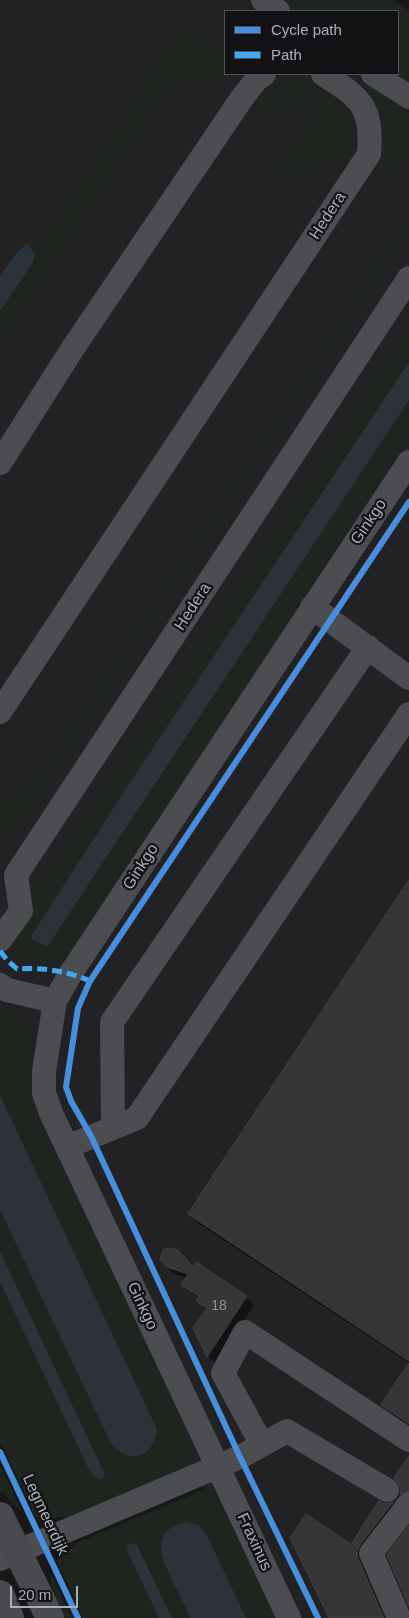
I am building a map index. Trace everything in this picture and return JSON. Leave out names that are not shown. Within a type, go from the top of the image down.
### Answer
[{"type":"main road","points":[[0,1516],[8,1555],[50,1618]]},
{"type":"main road","points":[[0,1594],[10,1618]]},
{"type":"street","points":[[263,0],[277,10]]},
{"type":"street","points":[[0,463],[78,340],[236,106],[256,80],[263,75]]},
{"type":"street","name":"Hedera","points":[[0,712],[369,154],[371,133],[368,117],[359,101],[348,90],[326,75]]},
{"type":"street","points":[[375,75],[409,97]]},
{"type":"street","name":"Hedera","points":[[0,940],[21,911],[16,875],[409,278]]},
{"type":"street","name":"Ginkgo","points":[[218,1466],[51,1113],[44,1093],[44,1070],[55,1001],[71,973],[409,462]]},
{"type":"street","points":[[312,607],[409,678]]},
{"type":"street","points":[[113,1127],[112,1022],[368,647]]},
{"type":"street","points":[[67,1147],[137,1118],[409,714]]},
{"type":"street","points":[[0,985],[8,990],[55,1001]]},
{"type":"street","points":[[262,1445],[223,1374],[245,1332],[409,1440]]},
{"type":"street","name":"Legmeerdijk","points":[[8,1555],[218,1466],[287,1431],[387,1490]]},
{"type":"street","name":"Fraxinus","points":[[218,1466],[289,1618]]},
{"type":"street","points":[[399,1618],[371,1553],[409,1504]]},
{"type":"street","points":[[399,1618],[409,1602]]},
{"type":"shaded area","points":[[0,0],[299,0],[314,10],[224,10],[224,75],[399,75],[399,73],[409,73],[409,1618],[265,1618],[0,1060]]},
{"type":"shaded area","points":[[285,0],[392,0],[409,11],[409,83],[397,75],[399,75],[399,10],[300,10]]},
{"type":"shaded area","points":[[179,31],[224,49],[224,75],[237,75],[166,89],[0,341],[0,311],[33,262],[35,255]]},
{"type":"shaded area","points":[[366,82],[409,111],[409,165],[376,171],[386,151],[387,130],[385,120],[377,102],[365,85]]},
{"type":"shaded area","points":[[295,83],[310,86],[335,98],[349,119],[352,132],[351,147],[346,162],[273,177],[321,100],[249,113],[268,92],[280,86]]},
{"type":"shaded area","points":[[409,216],[409,233],[11,835],[0,826],[0,798],[28,792]]},
{"type":"shaded area","points":[[27,243],[35,255],[33,262],[0,311],[0,276],[14,256]]},
{"type":"shaded area","points":[[409,328],[409,362],[125,790],[32,935],[46,946],[75,906],[409,400],[409,436],[63,960],[59,964],[16,957],[8,945],[31,869],[45,878]]},
{"type":"shaded area","points":[[409,362],[409,400],[49,944],[46,946],[32,939],[32,935],[125,790]]},
{"type":"shaded area","points":[[0,1004],[15,1013],[27,1027],[32,1048],[29,1083],[32,1106],[196,1453],[194,1463],[190,1466],[65,1518],[64,1516],[49,1519],[36,1517],[0,1442],[0,1282],[89,1470],[101,1464],[0,1251],[0,1210],[111,1444],[157,1429],[0,1095]]},
{"type":"shaded area","points":[[0,1095],[157,1429],[151,1447],[140,1455],[126,1455],[118,1451],[111,1444],[0,1210]]},
{"type":"shaded area","points":[[0,1251],[105,1474],[99,1480],[89,1470],[0,1282]]},
{"type":"shaded area","points":[[0,1465],[22,1512],[10,1501],[4,1492],[1,1493],[0,1491]]},
{"type":"shaded area","points":[[202,1491],[210,1492],[217,1498],[274,1618],[246,1618],[207,1535],[163,1558],[190,1618],[172,1618],[139,1546],[127,1551],[159,1618],[83,1618],[57,1561],[63,1554],[74,1547],[74,1544]]},
{"type":"shaded area","points":[[185,1522],[199,1525],[207,1535],[246,1618],[190,1618],[165,1564],[161,1546],[166,1532],[174,1526]]},
{"type":"shaded area","points":[[135,1543],[172,1618],[159,1618],[127,1551],[128,1545]]},
{"type":"shaded area","points":[[51,1574],[72,1618],[60,1618],[52,1591]]},
{"type":"building","points":[[409,880],[409,1361],[188,1214]]},
{"type":"building","points":[[170,1248],[178,1250],[193,1267],[196,1262],[247,1296],[207,1357],[193,1328],[207,1308],[196,1301],[199,1296],[181,1285],[188,1274],[167,1267],[160,1259],[163,1250]]},
{"type":"building","points":[[409,1363],[409,1424],[381,1405]]},
{"type":"building","points":[[409,1456],[409,1491],[400,1494],[399,1484],[394,1478]]},
{"type":"building","points":[[379,1501],[386,1504],[393,1502],[360,1545],[357,1552],[384,1618],[329,1618],[290,1538],[306,1514],[351,1544]]},
{"type":"building","points":[[409,1526],[409,1606],[387,1555]]},
{"type":"marked path","points":[[0,951],[17,969],[54,970],[90,981]]},
{"type":"cycle path","points":[[318,1618],[240,1457],[91,1136],[71,1101],[66,1087],[78,1008],[90,981],[409,502]]},
{"type":"cycle path","points":[[0,1452],[78,1618]]}]
